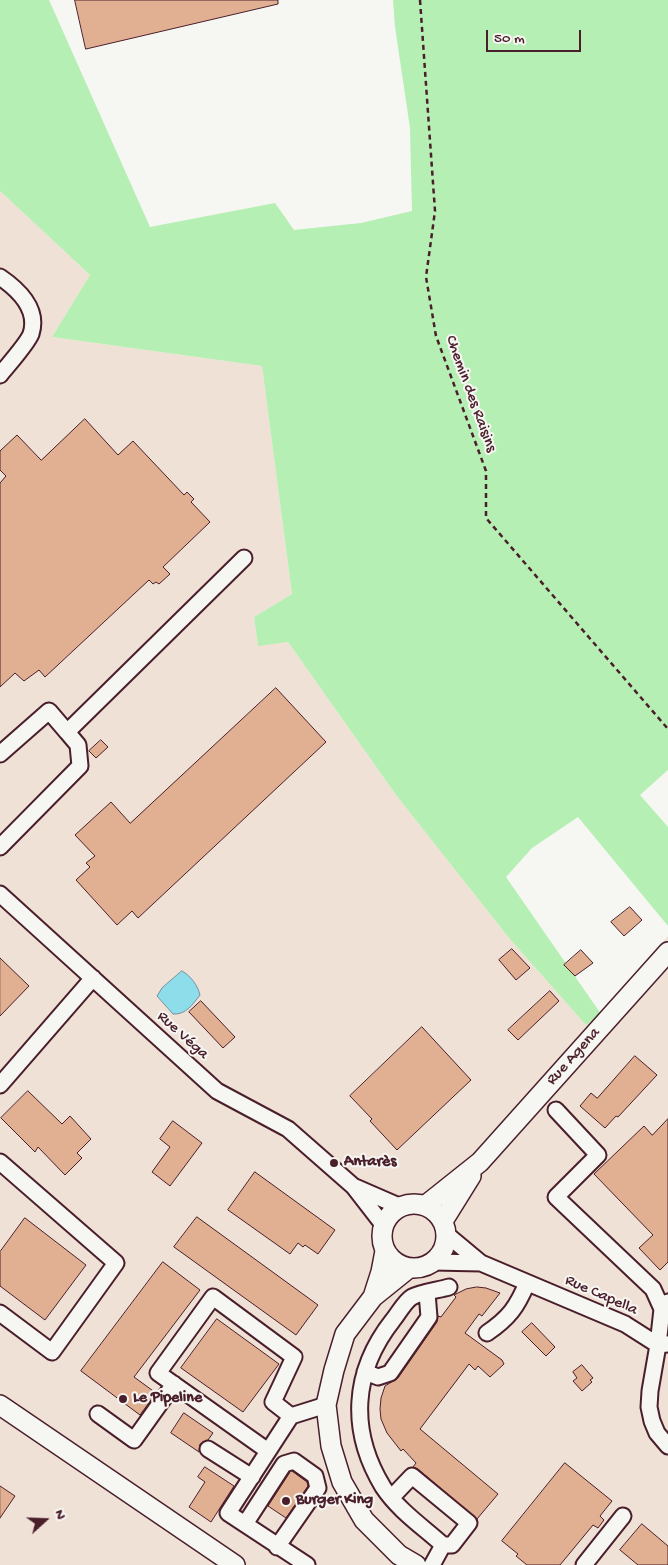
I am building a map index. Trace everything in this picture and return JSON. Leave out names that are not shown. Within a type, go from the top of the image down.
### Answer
[{"type":"main road","name":"Rue Agena","points":[[426,1205],[480,1162],[668,952]]},
{"type":"main road","name":"Rue Agena","points":[[444,1227],[480,1162]]},
{"type":"main road","points":[[373,1297],[385,1251],[382,1236],[388,1217],[401,1207],[416,1204],[426,1205],[436,1212],[444,1227],[445,1243],[441,1253],[433,1262],[417,1268],[409,1268],[395,1262],[385,1251]]},
{"type":"main road","points":[[409,1268],[373,1297],[345,1334],[326,1405],[331,1446],[342,1482],[364,1520],[399,1555],[416,1565]]},
{"type":"main road","points":[[0,1406],[235,1565]]},
{"type":"street","points":[[0,276],[27,302],[34,317],[30,335],[0,375]]},
{"type":"street","points":[[67,732],[244,558]]},
{"type":"street","points":[[0,754],[49,712],[78,745],[80,766],[0,847]]},
{"type":"street","name":"Rue Véga","points":[[0,894],[218,1091],[288,1129],[353,1186],[384,1226]]},
{"type":"street","points":[[0,1085],[93,978]]},
{"type":"street","points":[[556,1110],[598,1155],[556,1197],[653,1289],[665,1305],[663,1345],[650,1391],[649,1408],[657,1433],[668,1446]]},
{"type":"street","points":[[0,1162],[116,1263],[52,1352],[0,1313]]},
{"type":"street","name":"Rue Véga","points":[[353,1186],[401,1207]]},
{"type":"street","name":"Rue Capella","points":[[444,1227],[481,1263],[625,1324],[663,1345]]},
{"type":"street","name":"Rue Capella","points":[[433,1262],[481,1263]]},
{"type":"street","points":[[487,1333],[505,1320],[514,1310],[527,1283]]},
{"type":"street","points":[[392,1497],[412,1476],[469,1523],[452,1545],[443,1545],[400,1507],[384,1488],[371,1464],[363,1441],[359,1402],[370,1356],[383,1333],[412,1297],[449,1287]]},
{"type":"street","points":[[365,1372],[378,1377],[390,1373],[428,1318],[427,1293]]},
{"type":"street","points":[[268,1451],[158,1373],[213,1297],[294,1356],[273,1402],[291,1416]]},
{"type":"street","points":[[98,1414],[134,1440],[174,1384]]},
{"type":"street","points":[[307,1565],[228,1513],[291,1416],[326,1405]]},
{"type":"street","points":[[208,1449],[252,1477]]},
{"type":"street","points":[[245,1524],[284,1464],[294,1461],[315,1476],[318,1488],[277,1547]]},
{"type":"street","points":[[584,1565],[623,1516]]},
{"type":"street","points":[[432,1565],[443,1545]]},
{"type":"path","name":"Chemin des Raisins","points":[[420,0],[435,211],[426,277],[436,336],[486,470],[486,518],[668,729]]},
{"type":"shaded area","points":[[0,191],[90,275],[52,337],[262,366],[292,594],[254,617],[258,645],[288,642],[396,795],[509,938],[586,1025],[601,1014],[668,936],[668,1565],[0,1565]]},
{"type":"green space","points":[[0,0],[49,0],[150,227],[275,203],[294,230],[361,223],[412,211],[410,128],[395,27],[393,0],[668,0],[668,770],[640,795],[668,827],[668,926],[578,817],[532,848],[506,877],[601,1014],[586,1025],[509,938],[396,795],[288,642],[258,646],[254,617],[292,594],[262,366],[52,337],[90,275],[0,191]]},
{"type":"water","points":[[182,971],[194,981],[200,995],[185,1011],[173,1014],[157,996],[162,988]]},
{"type":"building","points":[[75,0],[278,0],[278,4],[86,49]]},
{"type":"building","points":[[85,419],[118,455],[133,441],[184,495],[187,492],[194,499],[191,502],[210,522],[163,567],[170,574],[159,584],[156,582],[153,584],[149,580],[45,677],[39,670],[24,681],[15,673],[0,687],[0,483],[6,476],[0,470],[0,451],[17,435],[41,460]]},
{"type":"building","points":[[276,688],[326,742],[138,918],[132,911],[117,925],[76,880],[90,867],[86,863],[95,856],[75,835],[111,802],[130,823]]},
{"type":"building","points":[[101,740],[108,747],[96,758],[89,751]]},
{"type":"building","points":[[630,907],[642,920],[624,936],[611,922]]},
{"type":"building","points":[[512,949],[530,968],[516,980],[499,960]]},
{"type":"building","points":[[581,950],[593,963],[575,976],[564,965]]},
{"type":"building","points":[[0,958],[29,986],[0,1016]]},
{"type":"building","points":[[550,991],[559,1001],[518,1040],[508,1030]]},
{"type":"building","points":[[201,1001],[235,1037],[223,1048],[189,1012]]},
{"type":"building","points":[[422,1027],[471,1080],[397,1150],[350,1096]]},
{"type":"building","points":[[635,1056],[657,1075],[618,1117],[616,1116],[605,1128],[580,1106],[591,1093],[597,1098]]},
{"type":"building","points":[[28,1091],[62,1124],[70,1116],[91,1139],[77,1153],[82,1158],[65,1175],[38,1147],[35,1152],[1,1118]]},
{"type":"building","points":[[668,1119],[668,1262],[660,1270],[639,1248],[653,1235],[594,1174],[644,1126],[652,1135]]},
{"type":"building","points":[[173,1121],[202,1143],[170,1186],[152,1172],[170,1147],[160,1139]]},
{"type":"building","points":[[255,1172],[335,1230],[318,1254],[305,1245],[303,1247],[298,1243],[290,1254],[228,1210]]},
{"type":"building","points":[[197,1217],[318,1305],[296,1335],[174,1247]]},
{"type":"building","points":[[25,1218],[86,1265],[45,1320],[0,1286],[0,1252]]},
{"type":"building","points":[[163,1262],[200,1290],[134,1377],[156,1393],[140,1415],[81,1371]]},
{"type":"building","points":[[477,1287],[500,1293],[482,1316],[479,1314],[465,1333],[502,1360],[504,1364],[490,1377],[478,1366],[475,1370],[469,1364],[420,1429],[498,1494],[477,1519],[418,1469],[413,1467],[416,1463],[403,1449],[401,1451],[387,1433],[381,1419],[380,1409],[385,1386],[398,1378],[437,1322],[438,1316],[441,1317],[456,1297],[454,1295],[466,1289]]},
{"type":"building","points":[[217,1319],[279,1364],[243,1412],[181,1368]]},
{"type":"building","points":[[532,1323],[555,1347],[546,1356],[522,1332]]},
{"type":"building","points":[[582,1365],[593,1378],[590,1380],[592,1382],[582,1391],[573,1381],[577,1378],[573,1372]]},
{"type":"building","points":[[184,1413],[213,1433],[208,1440],[200,1444],[199,1452],[171,1433]]},
{"type":"building","points":[[565,1463],[612,1501],[600,1516],[604,1520],[598,1528],[593,1525],[560,1565],[527,1565],[516,1556],[518,1554],[502,1541]]},
{"type":"building","points":[[205,1467],[234,1486],[211,1522],[189,1507],[205,1482],[198,1477]]},
{"type":"building","points":[[292,1471],[307,1482],[308,1486],[286,1518],[268,1506]]},
{"type":"building","points":[[0,1486],[15,1496],[0,1518]]},
{"type":"building","points":[[642,1524],[668,1546],[668,1565],[638,1565],[620,1550]]},
{"type":"place","name":"Antarès","points":[[334,1163]]},
{"type":"place","name":"Le Pipeline","points":[[123,1399]]},
{"type":"place","name":"Burger King","points":[[286,1501]]}]
